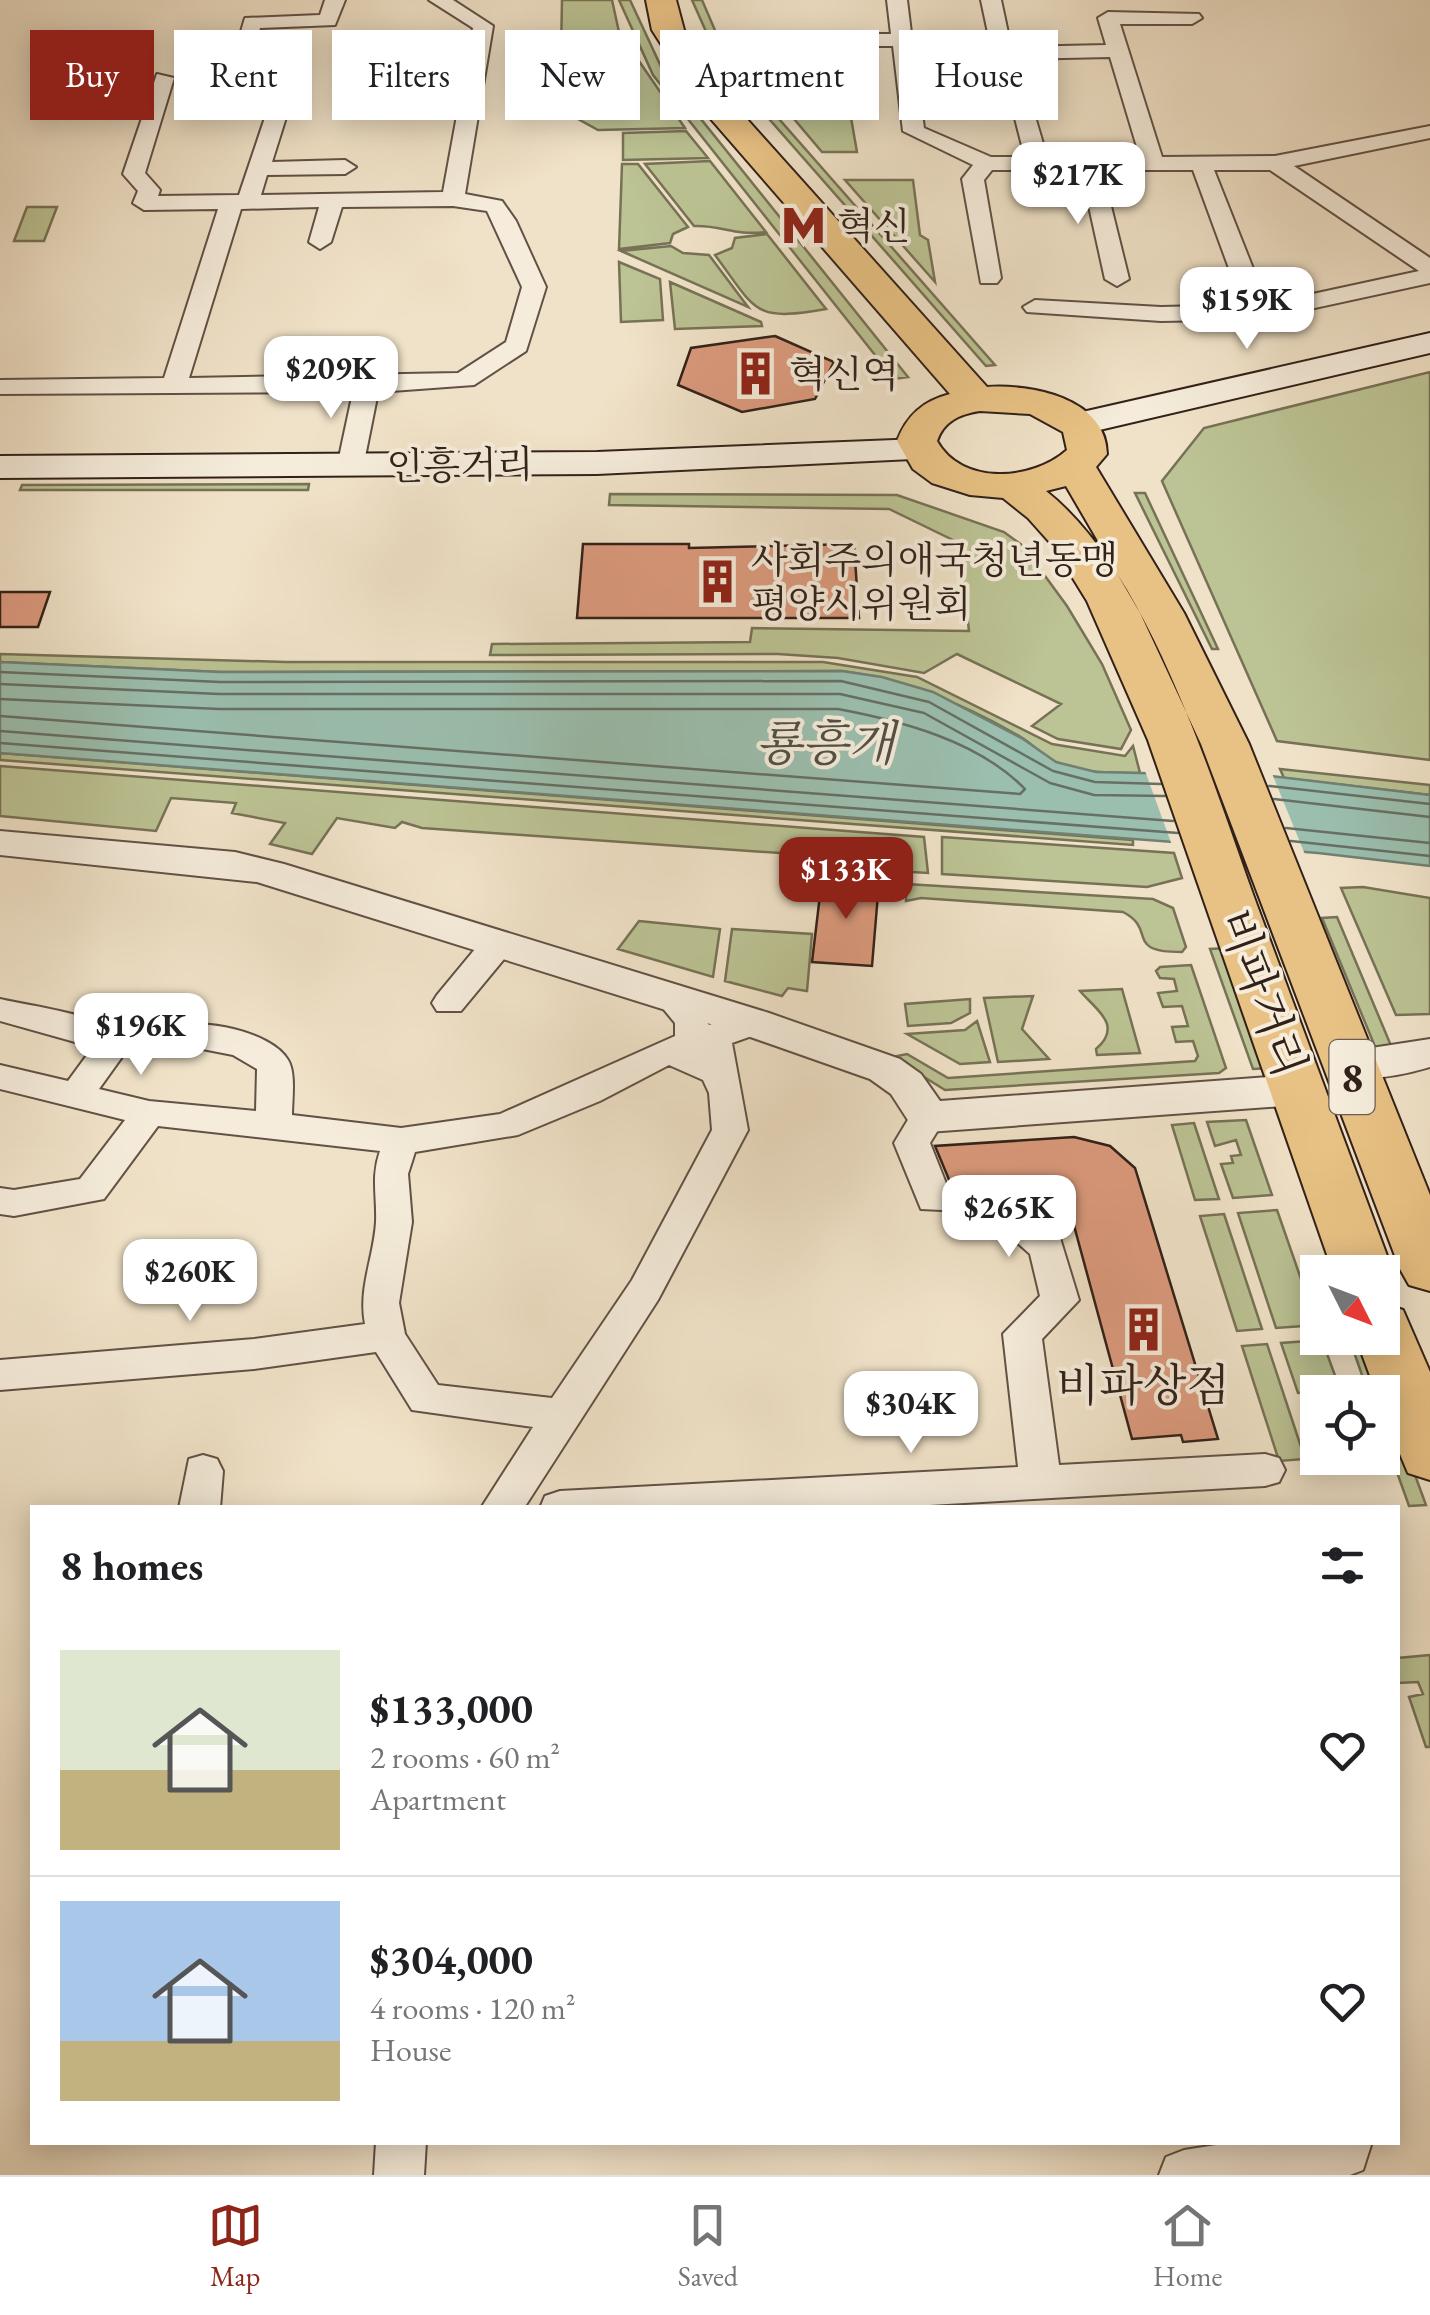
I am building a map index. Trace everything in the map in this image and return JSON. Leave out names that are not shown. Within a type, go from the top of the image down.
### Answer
[{"type":"main road","points":[[661,0],[668,30],[716,104],[978,400]]},
{"type":"main road","points":[[1078,424],[1430,342]]},
{"type":"main road","points":[[978,400],[1035,403],[1078,424],[1089,445],[1076,468],[1056,478],[1014,486],[969,481],[944,472],[920,450],[920,426],[933,414],[978,400]]},
{"type":"main road","name":"인흥거리","points":[[0,467],[350,467],[920,450]]},
{"type":"main road","name":"비파거리","points":[[1076,468],[1162,613],[1225,744],[1430,1269]]},
{"type":"main road","name":"비파거리","points":[[1014,486],[1043,506],[1082,558],[1116,616],[1172,740],[1357,1255]]},
{"type":"main road","points":[[1393,1355],[1430,1455]]},
{"type":"street","points":[[250,30],[252,22],[328,21],[335,0]]},
{"type":"street","points":[[439,0],[483,26],[454,200]]},
{"type":"street","points":[[897,0],[900,30]]},
{"type":"street","points":[[991,0],[997,30]]},
{"type":"street","points":[[1153,164],[1108,18],[1192,18]]},
{"type":"street","points":[[1058,52],[1116,51]]},
{"type":"street","points":[[0,387],[366,386],[465,380],[517,346],[534,286],[505,221],[494,206],[454,200],[144,203],[148,190],[134,174],[164,78]]},
{"type":"street","points":[[174,386],[239,204],[261,169],[275,120]]},
{"type":"street","points":[[912,120],[914,132],[974,154],[986,164],[1275,163],[1430,132]]},
{"type":"street","points":[[1026,120],[1038,164]]},
{"type":"street","points":[[1201,163],[1242,271],[1264,312]]},
{"type":"street","points":[[1275,163],[1430,268]]},
{"type":"street","points":[[986,164],[973,179],[990,278]]},
{"type":"street","points":[[1090,164],[1116,280]]},
{"type":"street","points":[[261,169],[345,167]]},
{"type":"street","points":[[320,242],[332,202]]},
{"type":"street","points":[[1035,308],[1161,314],[1264,312],[1430,276]]},
{"type":"street","points":[[350,467],[366,386]]},
{"type":"street","points":[[0,842],[235,864],[497,945],[703,1036],[885,1069],[906,1084],[928,1117]]},
{"type":"street","points":[[449,1003],[497,945]]},
{"type":"street","points":[[0,1010],[84,1030],[115,1043],[76,1095]]},
{"type":"street","points":[[184,1035],[250,1047],[266,1055],[274,1065],[274,1124]]},
{"type":"street","points":[[0,1077],[149,1113],[401,1140],[505,1126],[588,1092],[703,1036]]},
{"type":"street","points":[[503,1505],[644,1290],[730,1130],[727,1093],[703,1036]]},
{"type":"street","points":[[1347,1064],[1430,1053]]},
{"type":"street","points":[[928,1117],[1297,1090]]},
{"type":"street","points":[[0,1201],[14,1203],[91,1190],[149,1113]]},
{"type":"street","points":[[928,1117],[912,1142],[934,1200],[992,1199],[1047,1248],[1060,1300],[1022,1334],[1040,1486]]},
{"type":"street","points":[[401,1140],[390,1174],[394,1222],[380,1303],[386,1336],[426,1399],[562,1415]]},
{"type":"street","points":[[0,1375],[254,1354],[386,1336]]},
{"type":"street","points":[[625,1505],[1040,1486],[1265,1470]]},
{"type":"street","points":[[400,2175],[401,2145]]},
{"type":"street","points":[[1184,2175],[1278,2152],[1348,2157]]},
{"type":"shaded area","points":[[562,0],[612,0],[619,30],[561,30]]},
{"type":"shaded area","points":[[619,0],[630,0],[660,64],[660,84],[640,46],[640,30],[633,30]]},
{"type":"shaded area","points":[[692,0],[702,0],[715,30],[705,30]]},
{"type":"shaded area","points":[[640,63],[660,92],[660,120],[680,120],[685,128],[598,130],[580,120],[640,120]]},
{"type":"shaded area","points":[[689,120],[702,120],[908,377],[894,379]]},
{"type":"shaded area","points":[[770,120],[780,120],[995,365],[986,366]]},
{"type":"shaded area","points":[[795,120],[851,120],[857,152],[822,152]]},
{"type":"shaded area","points":[[686,131],[708,158],[623,160],[623,133]]},
{"type":"shaded area","points":[[710,161],[766,232],[694,226],[645,164]]},
{"type":"shaded area","points":[[622,164],[638,164],[688,227],[673,234],[670,243],[619,249]]},
{"type":"shaded area","points":[[845,180],[913,180],[920,235],[928,240],[935,282]]},
{"type":"shaded area","points":[[27,207],[57,207],[44,241],[14,241]]},
{"type":"shaded area","points":[[767,234],[826,309],[783,314],[759,308],[715,255],[732,248],[735,238]]},
{"type":"shaded area","points":[[671,246],[683,253],[709,255],[748,307],[621,251]]},
{"type":"shaded area","points":[[619,262],[660,279],[663,320],[621,322]]},
{"type":"shaded area","points":[[670,282],[761,322],[762,326],[675,329]]},
{"type":"shaded area","points":[[1430,372],[1430,760],[1277,741],[1162,481],[1204,428]]},
{"type":"shaded area","points":[[309,484],[308,490],[20,490],[22,485]]},
{"type":"shaded area","points":[[1135,493],[1145,493],[1218,649],[1212,649]]},
{"type":"shaded area","points":[[610,494],[897,495],[1004,532],[1023,546],[1067,606],[1102,664],[1131,730],[1121,749],[1058,739],[1032,726],[1061,704],[957,654],[924,673],[838,658],[778,654],[490,655],[492,644],[750,642],[752,628],[969,631],[959,543],[889,509],[609,505]]},
{"type":"shaded area","points":[[0,654],[286,662],[823,662],[917,677],[1052,744],[1125,756],[1133,746],[1140,773],[1066,766],[959,705],[890,681],[842,671],[220,672],[0,662]]},
{"type":"shaded area","points":[[0,753],[1133,840],[1133,845],[0,760]]},
{"type":"shaded area","points":[[0,766],[924,837],[928,873],[894,871],[894,861],[422,828],[402,822],[395,828],[337,818],[312,854],[270,844],[285,823],[232,813],[236,803],[171,798],[156,831],[0,816]]},
{"type":"shaded area","points":[[1280,769],[1430,785],[1430,795],[1284,778]]},
{"type":"shaded area","points":[[942,837],[1174,853],[1182,878],[1147,887],[942,874]]},
{"type":"shaded area","points":[[906,884],[1153,899],[1173,908],[1186,947],[1182,952],[1153,948],[1139,926],[1123,912],[921,898],[906,901]]},
{"type":"shaded area","points":[[1363,887],[1430,898],[1430,1014],[1396,1015],[1341,888]]},
{"type":"shaded area","points":[[1337,917],[1392,1048],[1376,1049],[1322,918]]},
{"type":"shaded area","points":[[639,921],[720,929],[713,977],[618,949]]},
{"type":"shaded area","points":[[732,929],[812,934],[807,991],[788,988],[782,996],[725,981]]},
{"type":"shaded area","points":[[1227,948],[1271,1068],[1253,1069],[1210,949]]},
{"type":"shaded area","points":[[1191,965],[1226,1068],[1219,1073],[945,1090],[892,1057],[907,1054],[948,1078],[1195,1061],[1198,1056],[1193,1041],[1176,1042],[1172,1027],[1188,1026],[1182,1006],[1163,1007],[1158,993],[1177,991],[1174,979],[1160,978],[1156,971],[1160,967]]},
{"type":"shaded area","points":[[1122,989],[1140,1053],[1097,1055],[1107,1025],[1080,991]]},
{"type":"shaded area","points":[[1033,996],[1022,1029],[1049,1059],[998,1062],[984,998]]},
{"type":"shaded area","points":[[970,999],[970,1013],[951,1023],[908,1026],[905,1004]]},
{"type":"shaded area","points":[[977,1021],[990,1062],[960,1064],[907,1034],[965,1030]]},
{"type":"shaded area","points":[[1246,1120],[1272,1195],[1233,1198],[1221,1164],[1233,1163],[1231,1156],[1241,1155],[1236,1140],[1215,1146],[1207,1122]]},
{"type":"shaded area","points":[[1194,1123],[1219,1199],[1195,1200],[1172,1125]]},
{"type":"shaded area","points":[[1277,1210],[1300,1276],[1300,1326],[1276,1328],[1238,1213]]},
{"type":"shaded area","points":[[1224,1214],[1262,1329],[1237,1331],[1200,1216]]},
{"type":"shaded area","points":[[1300,1342],[1300,1355],[1327,1355],[1335,1375],[1300,1375],[1298,1393],[1281,1343]]},
{"type":"shaded area","points":[[1267,1344],[1300,1444],[1300,1459],[1279,1461],[1242,1346]]},
{"type":"shaded area","points":[[1355,1355],[1371,1355],[1379,1375],[1362,1375]]},
{"type":"shaded area","points":[[1400,1434],[1426,1505],[1409,1506],[1398,1475]]},
{"type":"shaded area","points":[[1430,1655],[1430,1747],[1426,1747],[1409,1697],[1423,1694],[1418,1682],[1400,1683],[1400,1658]]},
{"type":"water","name":"룡흥개","points":[[0,662],[220,672],[842,671],[882,677],[933,692],[1023,739],[1056,762],[1096,772],[1271,776],[1430,795],[1430,866],[1318,853],[0,753]]},
{"type":"pier","points":[[1144,768],[1271,771],[1306,857],[1173,848]]},
{"type":"building","name":"혁신역","points":[[775,336],[834,362],[815,399],[742,412],[678,385],[691,348]]},
{"type":"building","name":"사회주의애국청년동맹 평양시위원회","points":[[583,544],[689,544],[689,548],[854,544],[859,618],[577,618]]},
{"type":"building","points":[[0,592],[50,592],[38,627],[0,627]]},
{"type":"building","points":[[822,878],[879,882],[872,966],[812,962]]},
{"type":"building","name":"비파상점","points":[[1074,1137],[1110,1146],[1135,1168],[1218,1439],[1183,1442],[1181,1435],[1132,1439],[1073,1222],[1038,1209],[1018,1189],[950,1182],[935,1146]]},
{"type":"place","name":"혁신","points":[[804,225]]},
{"type":"place","name":"혁신역","points":[[756,373]]},
{"type":"place","name":"사회주의애국청년동맹 평양시위원회","points":[[718,581]]},
{"type":"place","name":"비파상점","points":[[1143,1329]]}]
